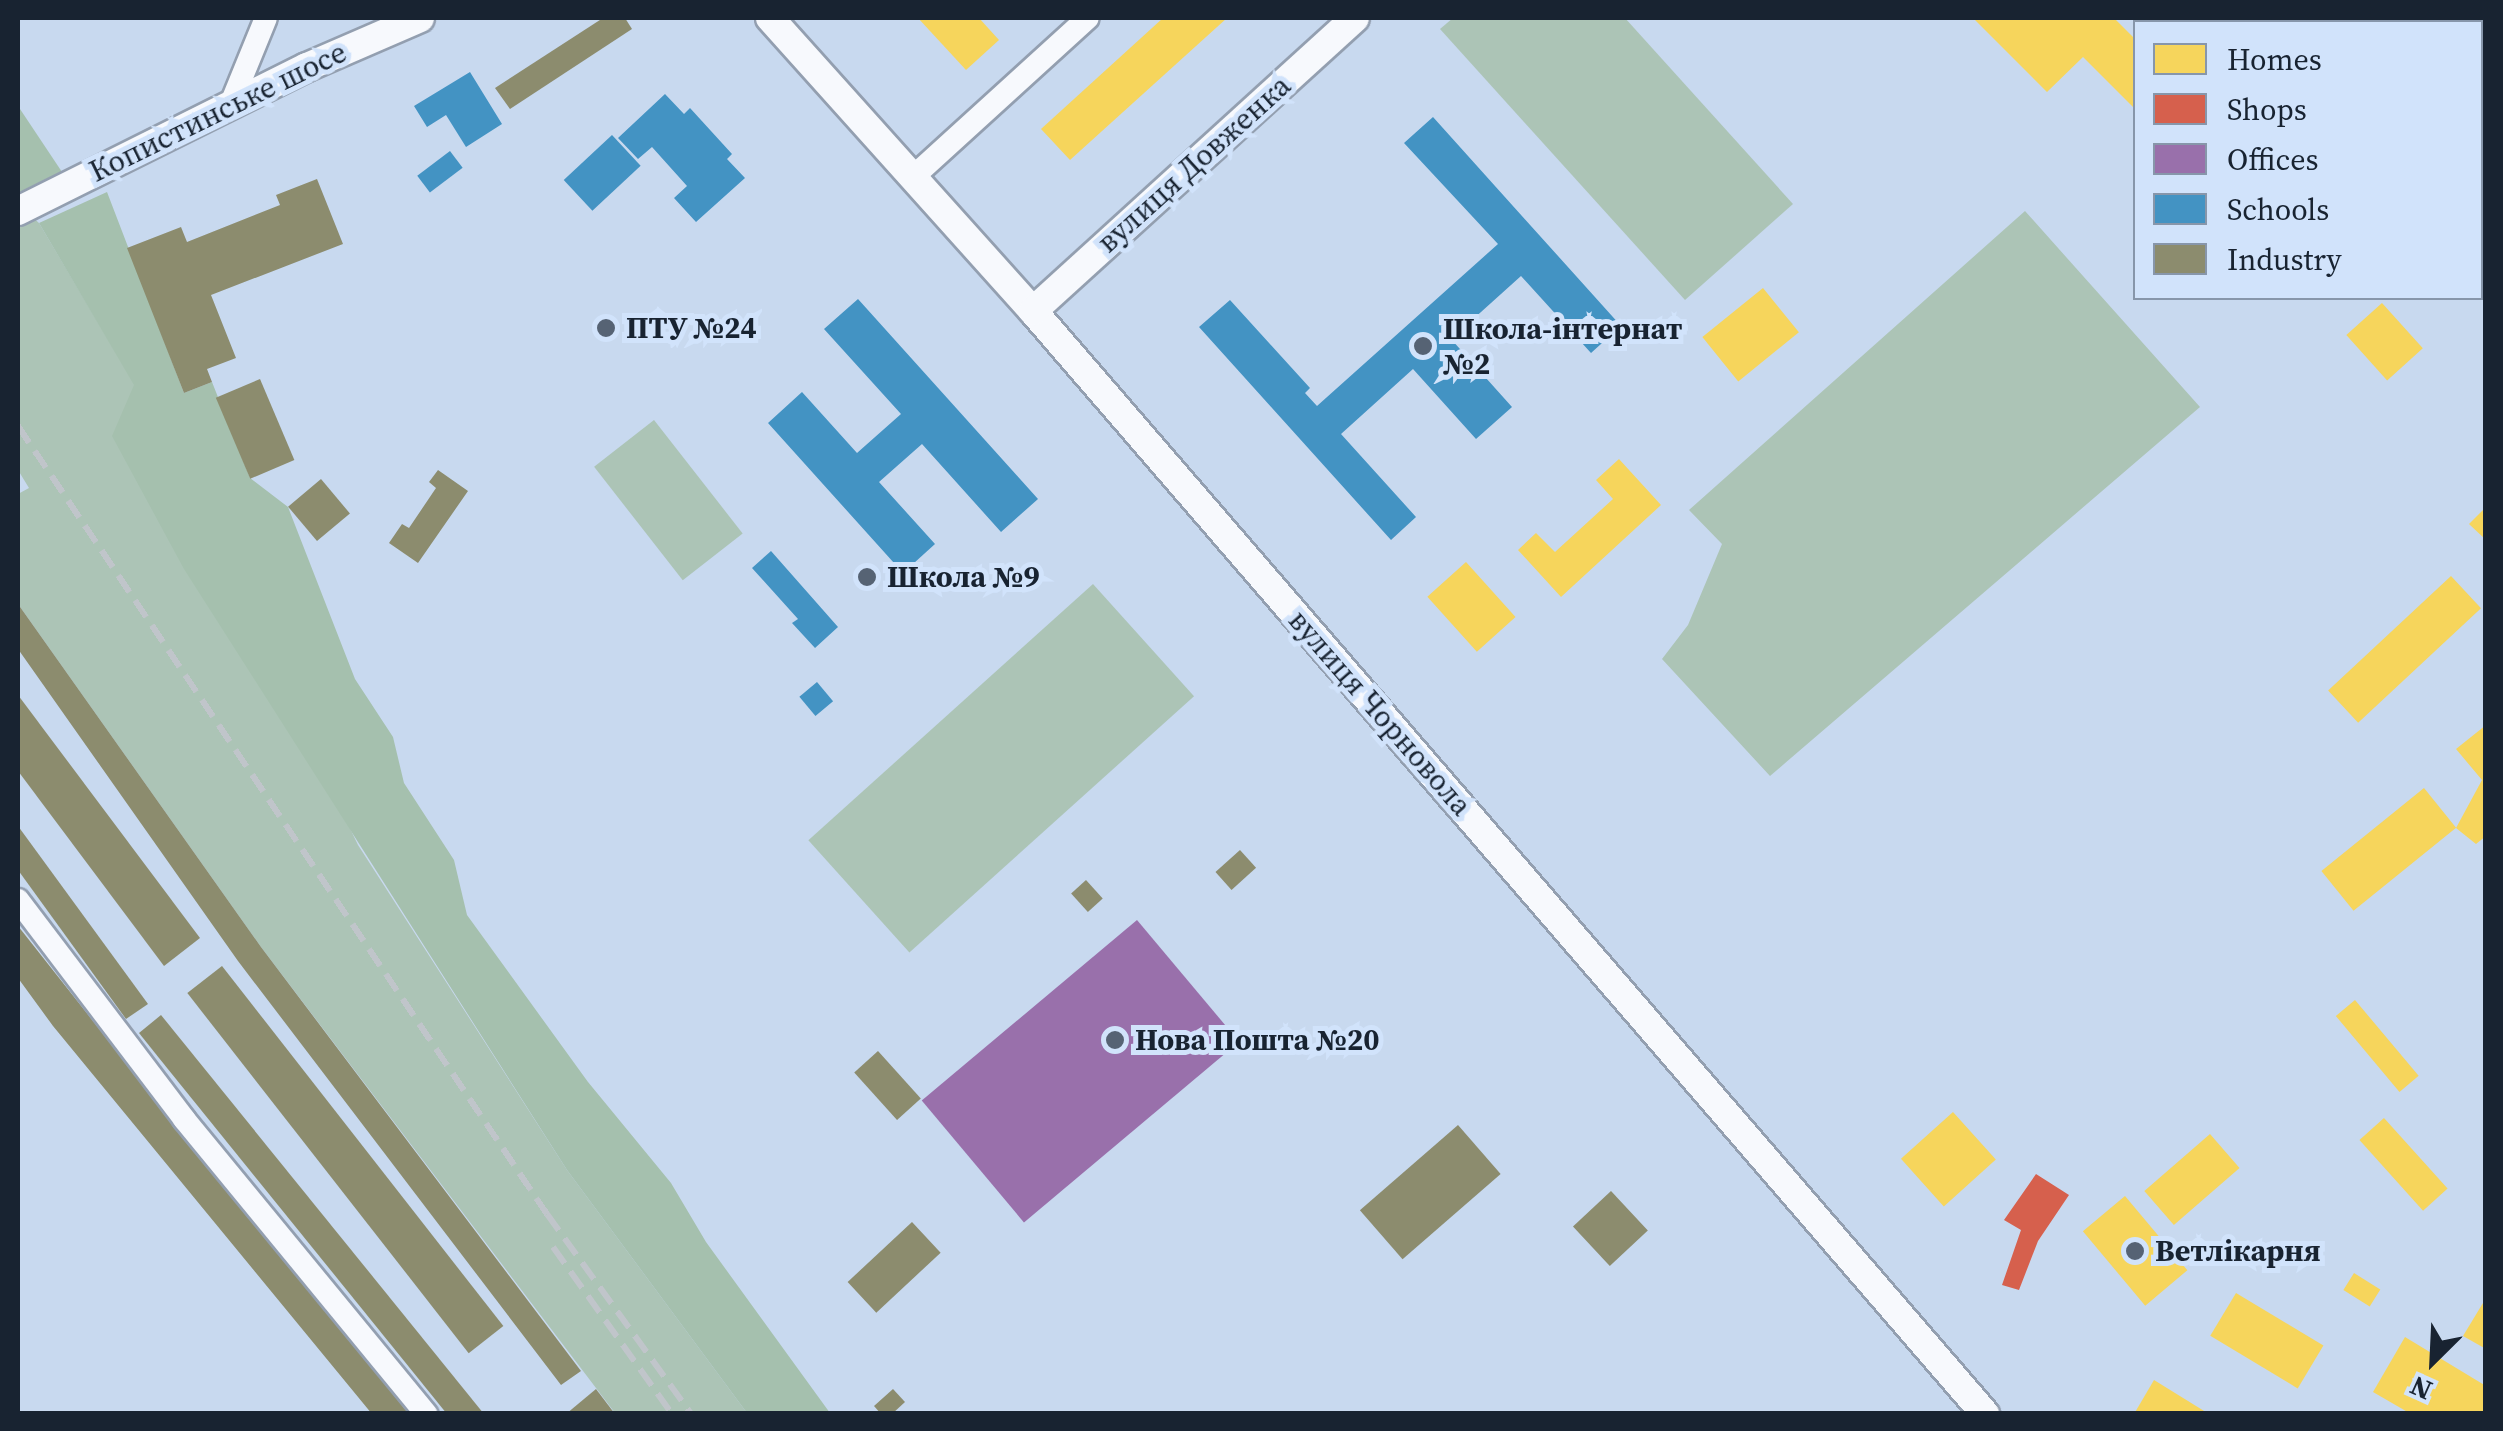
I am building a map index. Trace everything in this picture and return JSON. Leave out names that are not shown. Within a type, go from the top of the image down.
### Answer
[{"type":"street","points":[[230,106],[266,18]]},
{"type":"street","name":"Копистинське шосе","points":[[18,210],[420,18]]},
{"type":"street","name":"вулиця Чорновола","points":[[770,18],[1033,311],[1985,1414]]},
{"type":"street","points":[[913,177],[1088,18]]},
{"type":"street","name":"вулиця Довженка","points":[[1033,311],[1354,18]]},
{"type":"street","points":[[18,900],[184,1119],[426,1414]]},
{"type":"green space","points":[[1453,18],[1625,18],[1793,204],[1685,300],[1440,29]]},
{"type":"green space","points":[[18,110],[70,184],[18,204]]},
{"type":"green space","points":[[107,192],[184,393],[212,382],[250,478],[288,507],[355,679],[393,737],[404,783],[454,860],[467,915],[588,1082],[671,1183],[706,1242],[830,1413],[747,1413],[567,1170],[184,569],[112,436],[134,385],[39,223]]},
{"type":"green space","points":[[18,204],[39,223],[135,385],[358,845],[567,1170],[747,1413],[615,1413],[261,947],[18,604],[18,494],[29,488],[18,470]]},
{"type":"green space","points":[[2025,211],[2200,407],[1770,776],[1662,659],[1688,625],[1722,544],[1689,510]]},
{"type":"green space","points":[[654,420],[743,533],[683,580],[594,467]]},
{"type":"green space","points":[[1093,584],[1194,696],[909,952],[808,840]]},
{"type":"building: Homes","points":[[918,18],[979,18],[999,40],[966,70]]},
{"type":"building: Homes","points":[[1163,18],[1227,18],[1070,160],[1041,129]]},
{"type":"building: Homes","points":[[1973,18],[2114,18],[2133,37],[2133,107],[2083,57],[2047,92]]},
{"type":"building: Homes","points":[[2334,18],[2457,18],[2457,20]]},
{"type":"building: Homes","points":[[2486,116],[2486,226],[2483,226]]},
{"type":"building: Homes","points":[[1763,288],[1799,332],[1738,381],[1702,337]]},
{"type":"building: Homes","points":[[2382,303],[2423,348],[2387,380],[2346,335]]},
{"type":"building: Homes","points":[[1619,459],[1661,505],[1561,597],[1518,550],[1536,533],[1555,552],[1613,499],[1596,480]]},
{"type":"building: Homes","points":[[2486,507],[2486,540],[2469,524]]},
{"type":"building: Homes","points":[[1466,562],[1516,617],[1477,652],[1427,597]]},
{"type":"building: Homes","points":[[2451,576],[2481,608],[2358,723],[2328,691]]},
{"type":"building: Homes","points":[[2486,725],[2486,836],[2476,844],[2456,828],[2482,780],[2456,749]]},
{"type":"building: Homes","points":[[2424,788],[2456,828],[2354,911],[2321,871]]},
{"type":"building: Homes","points":[[2355,1000],[2419,1076],[2399,1092],[2336,1016]]},
{"type":"building: Homes","points":[[1953,1112],[1996,1160],[1944,1206],[1901,1159]]},
{"type":"building: Homes","points":[[2384,1118],[2448,1189],[2423,1211],[2359,1140]]},
{"type":"building: Homes","points":[[2210,1134],[2240,1168],[2174,1225],[2144,1191]]},
{"type":"building: Homes","name":"Ветлікарня","points":[[2125,1196],[2187,1270],[2145,1306],[2083,1231]]},
{"type":"building: Homes","points":[[2354,1273],[2380,1289],[2370,1306],[2343,1290]]},
{"type":"building: Homes","points":[[2236,1293],[2323,1346],[2298,1388],[2210,1336]]},
{"type":"building: Homes","points":[[2486,1298],[2486,1349],[2463,1336]]},
{"type":"building: Homes","points":[[2405,1337],[2486,1386],[2486,1414],[2411,1414],[2373,1392]]},
{"type":"building: Homes","points":[[2154,1380],[2209,1414],[2134,1414]]},
{"type":"building: Shops","points":[[2036,1174],[2069,1195],[2038,1241],[2019,1290],[2002,1285],[2021,1230],[2004,1220]]},
{"type":"building: Offices","points":[[1137,920],[1239,1042],[1024,1222],[922,1101]]},
{"type":"building: Schools","points":[[470,72],[502,124],[466,147],[446,115],[427,127],[414,106]]},
{"type":"building: Schools","points":[[665,94],[684,114],[690,108],[732,154],[727,159],[745,178],[696,222],[674,198],[687,186],[652,147],[638,159],[618,138]]},
{"type":"building: Schools","points":[[1433,117],[1621,326],[1591,353],[1521,276],[1451,339],[1512,407],[1476,439],[1413,369],[1341,434],[1416,517],[1391,540],[1199,327],[1230,300],[1310,388],[1305,393],[1317,406],[1498,244],[1404,143]]},
{"type":"building: Schools","points":[[612,135],[641,166],[592,211],[564,180]]},
{"type":"building: Schools","points":[[450,151],[463,168],[430,192],[417,176]]},
{"type":"building: Schools","points":[[858,299],[1038,499],[1001,532],[922,444],[879,482],[935,544],[903,573],[768,423],[802,392],[857,453],[901,414],[824,329]]},
{"type":"building: Schools","points":[[771,551],[838,627],[815,648],[792,623],[798,619],[752,568]]},
{"type":"building: Schools","points":[[817,682],[833,701],[815,716],[799,697]]},
{"type":"building: Industry","points":[[603,18],[625,18],[632,29],[510,109],[495,88]]},
{"type":"building: Industry","points":[[317,179],[343,244],[211,295],[236,358],[207,369],[212,382],[184,393],[127,248],[181,227],[187,242],[280,205],[276,195]]},
{"type":"building: Industry","points":[[260,379],[294,460],[250,479],[216,398]]},
{"type":"building: Industry","points":[[438,470],[468,491],[418,563],[389,543],[402,524],[409,528],[436,488],[429,482]]},
{"type":"building: Industry","points":[[321,479],[350,513],[317,541],[288,507]]},
{"type":"building: Industry","points":[[18,604],[261,947],[581,1371],[561,1385],[238,961],[18,649]]},
{"type":"building: Industry","points":[[18,695],[200,938],[164,966],[18,771]]},
{"type":"building: Industry","points":[[18,826],[148,1004],[126,1019],[18,870]]},
{"type":"building: Industry","points":[[1240,850],[1256,868],[1232,890],[1215,872]]},
{"type":"building: Industry","points":[[1086,880],[1103,899],[1088,912],[1071,893]]},
{"type":"building: Industry","points":[[18,926],[409,1414],[372,1414],[53,1026],[18,978]]},
{"type":"building: Industry","points":[[222,966],[503,1326],[469,1353],[187,993]]},
{"type":"building: Industry","points":[[161,1015],[484,1414],[447,1414],[139,1033]]},
{"type":"building: Industry","points":[[878,1051],[921,1099],[897,1120],[854,1072]]},
{"type":"building: Industry","points":[[1458,1125],[1501,1174],[1403,1259],[1360,1210]]},
{"type":"building: Industry","points":[[1611,1191],[1648,1230],[1610,1266],[1573,1226]]},
{"type":"building: Industry","points":[[912,1222],[941,1253],[876,1313],[848,1282]]},
{"type":"building: Industry","points":[[596,1389],[615,1414],[566,1414]]},
{"type":"building: Industry","points":[[893,1389],[905,1402],[892,1414],[881,1414],[874,1406]]},
{"type":"railway","points":[[18,426],[547,1214],[691,1414]]},
{"type":"railway","points":[[553,1247],[672,1414]]},
{"type":"place","name":"ПТУ №24","points":[[606,328]]},
{"type":"place","name":"Школа-інтернат №2","points":[[1423,346]]},
{"type":"place","name":"Школа №9","points":[[867,577]]},
{"type":"place","name":"Нова Пошта №20","points":[[1115,1040]]},
{"type":"place","name":"Ветлікарня","points":[[2135,1251]]}]
